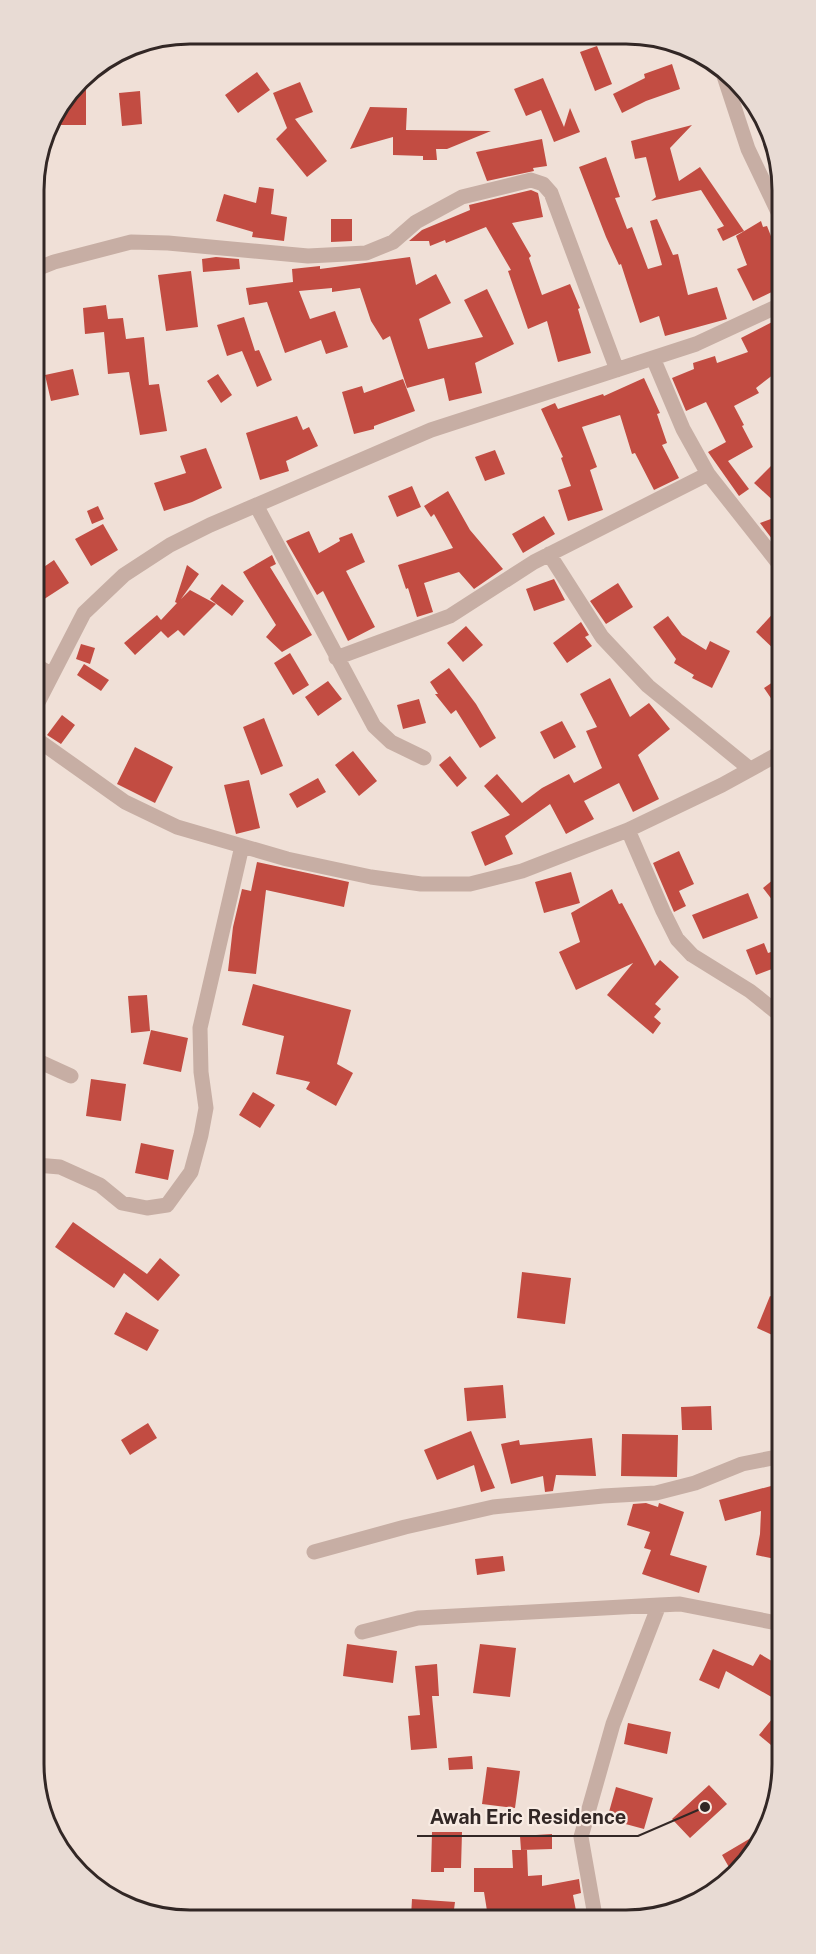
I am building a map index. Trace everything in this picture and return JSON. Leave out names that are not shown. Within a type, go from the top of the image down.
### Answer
[{"type":"street","points":[[726,83],[748,149],[772,199]]},
{"type":"street","points":[[44,266],[131,242],[168,243],[308,256],[366,253],[393,242],[416,222],[462,197],[531,180],[543,184],[551,193],[617,370]]},
{"type":"street","points":[[44,689],[84,613],[124,575],[170,545],[256,505],[431,430],[696,344],[772,309]]},
{"type":"street","points":[[653,358],[683,429],[708,474],[772,555]]},
{"type":"street","points":[[336,658],[450,616],[549,554],[708,474]]},
{"type":"street","points":[[256,505],[374,726],[392,742],[423,758]]},
{"type":"street","points":[[549,554],[602,637],[648,686],[750,769]]},
{"type":"street","points":[[44,670],[51,674]]},
{"type":"street","points":[[44,744],[125,802],[177,827],[287,859],[371,877],[421,884],[470,884],[522,871],[628,830],[722,785],[772,757]]},
{"type":"street","points":[[628,830],[677,939],[692,955],[750,991],[772,1008]]},
{"type":"street","points":[[44,1166],[60,1167],[100,1185],[122,1203],[147,1208],[166,1205],[190,1172],[206,1108],[201,1072],[200,1028],[242,846]]},
{"type":"street","points":[[44,1064],[71,1076]]},
{"type":"street","points":[[314,1552],[405,1527],[493,1507],[656,1493],[695,1483],[742,1464],[772,1458]]},
{"type":"street","points":[[362,1632],[418,1618],[680,1604],[772,1622]]},
{"type":"street","points":[[594,1910],[580,1837],[613,1724],[659,1605]]},
{"type":"building","points":[[597,46],[612,84],[595,91],[580,52]]},
{"type":"building","points":[[672,64],[680,89],[646,101],[622,113],[613,94],[645,78],[644,74]]},
{"type":"building","points":[[257,72],[270,90],[238,113],[225,95]]},
{"type":"building","points":[[543,78],[564,127],[570,108],[580,132],[554,142],[541,110],[526,116],[514,89]]},
{"type":"building","points":[[300,82],[313,112],[295,119],[327,161],[307,177],[276,139],[287,128],[273,93]]},
{"type":"building","points":[[86,87],[86,125],[59,125],[68,108]]},
{"type":"building","points":[[140,91],[142,124],[122,126],[119,93]]},
{"type":"building","points":[[370,107],[407,108],[406,130],[491,131],[447,149],[436,149],[437,160],[423,160],[423,156],[393,155],[393,137],[350,149]]},
{"type":"building","points":[[692,125],[670,148],[679,181],[700,167],[744,231],[723,241],[717,229],[724,226],[701,190],[651,201],[656,197],[646,157],[635,159],[631,141]]},
{"type":"building","points":[[542,139],[547,166],[487,181],[476,152]]},
{"type":"building","points":[[606,157],[620,197],[615,198],[627,229],[632,227],[648,269],[662,265],[650,221],[657,219],[673,255],[678,254],[688,295],[717,287],[727,319],[665,336],[659,316],[640,323],[621,264],[619,265],[606,237],[579,167]]},
{"type":"building","points":[[259,187],[274,189],[271,214],[287,217],[284,241],[252,237],[253,232],[216,221],[224,194],[256,203]]},
{"type":"building","points":[[531,190],[538,193],[543,217],[512,223],[531,256],[529,258],[542,295],[570,284],[580,308],[578,309],[591,353],[558,362],[547,321],[528,329],[508,271],[511,270],[486,227],[446,243],[445,240],[430,246],[429,241],[409,241],[422,230],[470,210],[469,205]]},
{"type":"building","points":[[331,219],[352,219],[352,241],[331,242]]},
{"type":"building","points":[[761,221],[763,227],[767,226],[772,239],[772,292],[753,301],[737,269],[747,265],[736,236]]},
{"type":"building","points":[[216,257],[239,259],[240,269],[203,272],[202,259]]},
{"type":"building","points":[[410,257],[416,285],[436,274],[451,303],[419,319],[428,349],[483,337],[464,300],[487,289],[514,344],[475,363],[482,393],[449,401],[444,378],[407,388],[390,336],[383,340],[371,321],[360,288],[332,292],[332,288],[299,291],[310,319],[335,311],[348,347],[326,354],[321,340],[285,353],[267,302],[249,305],[246,288],[293,282],[292,269],[320,266],[320,269]]},
{"type":"building","points":[[191,271],[198,327],[166,331],[158,275]]},
{"type":"building","points":[[106,305],[108,319],[123,318],[126,339],[144,337],[149,385],[159,384],[167,431],[140,435],[129,372],[108,374],[104,332],[85,334],[83,308]]},
{"type":"building","points":[[244,317],[255,351],[259,350],[272,380],[257,387],[242,351],[227,356],[217,325]]},
{"type":"building","points":[[772,322],[772,376],[756,388],[759,393],[734,406],[753,447],[728,461],[749,489],[739,496],[708,452],[726,442],[706,402],[686,411],[672,378],[694,369],[693,363],[715,356],[717,363],[748,352],[741,338]]},
{"type":"building","points":[[73,369],[79,395],[51,401],[45,375]]},
{"type":"building","points":[[218,374],[232,395],[221,403],[207,381]]},
{"type":"building","points":[[644,378],[660,413],[657,414],[667,443],[662,445],[679,478],[654,490],[635,453],[632,454],[620,415],[582,427],[597,467],[590,470],[603,510],[568,521],[558,490],[571,486],[561,458],[563,457],[541,409],[555,403],[558,409],[603,394],[604,396]]},
{"type":"building","points":[[403,379],[415,411],[374,426],[374,429],[354,434],[342,392],[362,386],[364,393]]},
{"type":"building","points":[[297,416],[303,430],[309,427],[318,446],[286,461],[289,471],[260,480],[246,433]]},
{"type":"building","points":[[206,448],[222,488],[192,502],[164,511],[154,483],[186,473],[180,456]]},
{"type":"building","points":[[495,450],[505,474],[485,481],[475,457]]},
{"type":"building","points":[[772,465],[772,500],[754,483]]},
{"type":"building","points":[[412,486],[421,507],[397,517],[388,496]]},
{"type":"building","points":[[448,491],[470,530],[503,569],[474,589],[459,572],[424,583],[433,612],[417,617],[398,565],[453,548],[434,514],[431,517],[424,506]]},
{"type":"building","points":[[98,506],[104,519],[92,524],[87,511]]},
{"type":"building","points":[[544,516],[555,534],[523,553],[512,534]]},
{"type":"building","points":[[772,519],[772,539],[760,523]]},
{"type":"building","points":[[103,524],[118,550],[91,566],[75,539]]},
{"type":"building","points":[[309,531],[319,553],[340,541],[339,538],[352,533],[365,562],[346,571],[375,627],[348,641],[323,591],[317,595],[286,541]]},
{"type":"building","points":[[272,555],[276,564],[270,567],[312,635],[282,652],[266,637],[276,625],[243,572]]},
{"type":"building","points":[[54,560],[69,583],[44,599],[44,567]]},
{"type":"building","points":[[187,565],[199,574],[181,599],[190,590],[216,604],[184,636],[178,630],[168,638],[161,631],[135,655],[124,643],[157,615],[161,620],[177,603],[175,602]]},
{"type":"building","points":[[554,579],[565,600],[534,611],[526,589]]},
{"type":"building","points":[[618,583],[633,607],[606,624],[590,601]]},
{"type":"building","points":[[222,584],[244,601],[232,616],[210,599]]},
{"type":"building","points":[[772,615],[772,647],[756,632]]},
{"type":"building","points":[[668,616],[682,635],[706,650],[710,641],[730,651],[712,688],[692,678],[694,675],[674,663],[676,659],[653,627]]},
{"type":"building","points":[[581,622],[589,635],[585,637],[592,646],[567,663],[553,643]]},
{"type":"building","points":[[466,626],[483,645],[463,662],[447,643]]},
{"type":"building","points":[[81,644],[95,648],[90,664],[76,659]]},
{"type":"building","points":[[290,653],[309,685],[293,695],[274,663]]},
{"type":"building","points":[[84,664],[109,680],[101,691],[77,675]]},
{"type":"building","points":[[449,668],[476,704],[496,738],[480,748],[456,710],[451,714],[435,694],[438,694],[430,682]]},
{"type":"building","points":[[610,678],[630,717],[649,703],[670,729],[638,755],[659,799],[633,812],[619,783],[584,801],[594,819],[566,834],[550,804],[505,836],[513,854],[485,866],[471,832],[510,815],[484,786],[497,774],[522,803],[542,788],[569,774],[574,783],[602,768],[586,731],[597,727],[580,694]]},
{"type":"building","points":[[328,681],[342,699],[318,716],[305,697]]},
{"type":"building","points":[[772,683],[772,700],[764,688]]},
{"type":"building","points":[[419,699],[426,723],[403,729],[397,705]]},
{"type":"building","points":[[62,715],[75,725],[61,744],[47,735]]},
{"type":"building","points":[[264,718],[283,766],[261,775],[243,727]]},
{"type":"building","points":[[562,721],[576,747],[554,759],[540,732]]},
{"type":"building","points":[[135,747],[173,767],[155,803],[117,784]]},
{"type":"building","points":[[353,751],[377,781],[359,796],[335,765]]},
{"type":"building","points":[[450,756],[467,778],[457,787],[439,765]]},
{"type":"building","points":[[318,778],[326,792],[297,808],[289,794]]},
{"type":"building","points":[[249,780],[260,828],[236,834],[224,785]]},
{"type":"building","points":[[679,851],[694,884],[679,891],[686,906],[674,912],[653,863]]},
{"type":"building","points":[[257,862],[349,882],[344,907],[266,890],[256,974],[228,971],[233,927],[242,889],[251,891]]},
{"type":"building","points":[[571,872],[580,903],[544,913],[535,882]]},
{"type":"building","points":[[772,881],[772,900],[763,888]]},
{"type":"building","points":[[612,889],[619,904],[622,903],[655,966],[660,960],[679,977],[655,1004],[661,1009],[654,1017],[661,1023],[653,1034],[607,995],[633,963],[576,990],[559,952],[580,942],[571,913]]},
{"type":"building","points":[[748,893],[758,918],[703,939],[692,915]]},
{"type":"building","points":[[764,943],[768,953],[772,952],[772,969],[756,975],[746,950]]},
{"type":"building","points":[[253,984],[351,1010],[337,1064],[353,1073],[336,1106],[306,1089],[310,1082],[276,1074],[284,1036],[242,1025]]},
{"type":"building","points":[[147,995],[150,1031],[131,1033],[128,996]]},
{"type":"building","points":[[151,1030],[188,1038],[181,1072],[143,1064]]},
{"type":"building","points":[[91,1079],[126,1084],[121,1121],[86,1116]]},
{"type":"building","points":[[253,1092],[275,1105],[260,1128],[239,1115]]},
{"type":"building","points":[[141,1143],[174,1150],[168,1180],[135,1173]]},
{"type":"building","points":[[73,1222],[147,1274],[160,1258],[180,1275],[158,1301],[124,1273],[114,1288],[55,1247]]},
{"type":"building","points":[[522,1272],[571,1278],[565,1324],[517,1318]]},
{"type":"building","points":[[770,1296],[772,1297],[772,1335],[757,1328]]},
{"type":"building","points":[[126,1312],[159,1330],[147,1351],[114,1334]]},
{"type":"building","points":[[503,1385],[506,1418],[467,1421],[464,1388]]},
{"type":"building","points":[[711,1406],[712,1430],[682,1430],[681,1407]]},
{"type":"building","points":[[148,1423],[157,1438],[130,1455],[121,1440]]},
{"type":"building","points":[[471,1431],[495,1488],[481,1492],[474,1465],[437,1480],[424,1450]]},
{"type":"building","points":[[622,1434],[678,1435],[677,1477],[621,1476]]},
{"type":"building","points":[[592,1438],[596,1476],[556,1475],[553,1491],[545,1492],[543,1476],[511,1484],[501,1444],[519,1440],[520,1445]]},
{"type":"building","points":[[772,1486],[772,1558],[756,1555],[761,1511],[725,1521],[719,1500]]},
{"type":"building","points":[[646,1503],[658,1507],[659,1503],[684,1512],[670,1555],[707,1566],[699,1593],[642,1574],[651,1550],[644,1548],[650,1532],[627,1525],[633,1504]]},
{"type":"building","points":[[503,1556],[505,1571],[477,1575],[475,1559]]},
{"type":"building","points":[[347,1644],[397,1651],[393,1683],[343,1676]]},
{"type":"building","points":[[480,1644],[516,1648],[510,1697],[473,1693]]},
{"type":"building","points":[[713,1649],[753,1666],[760,1654],[772,1661],[772,1697],[726,1671],[719,1689],[699,1680]]},
{"type":"building","points":[[437,1664],[439,1696],[432,1696],[437,1748],[411,1750],[408,1716],[420,1715],[415,1666]]},
{"type":"building","points":[[772,1719],[772,1746],[759,1735]]},
{"type":"building","points":[[628,1723],[671,1732],[667,1754],[624,1744]]},
{"type":"building","points":[[472,1756],[473,1769],[449,1770],[448,1758]]},
{"type":"building","points":[[487,1767],[520,1771],[515,1808],[482,1804]]},
{"type":"building","points":[[709,1785],[727,1804],[690,1838],[672,1819]]},
{"type":"building","points":[[616,1787],[653,1798],[644,1829],[607,1819]]},
{"type":"building","points":[[432,1832],[462,1832],[461,1868],[444,1868],[444,1872],[431,1872]]},
{"type":"building","points":[[552,1834],[552,1849],[521,1850],[520,1836]]},
{"type":"building","points":[[753,1837],[730,1868],[722,1855]]},
{"type":"building","points":[[512,1850],[527,1850],[528,1876],[542,1875],[542,1886],[579,1879],[581,1893],[573,1895],[576,1910],[487,1910],[484,1892],[474,1892],[474,1868],[513,1868]]},
{"type":"building","points":[[412,1899],[455,1902],[454,1910],[411,1910]]},
{"type":"place","name":"Awah Eric Residence","points":[[705,1807]]}]
